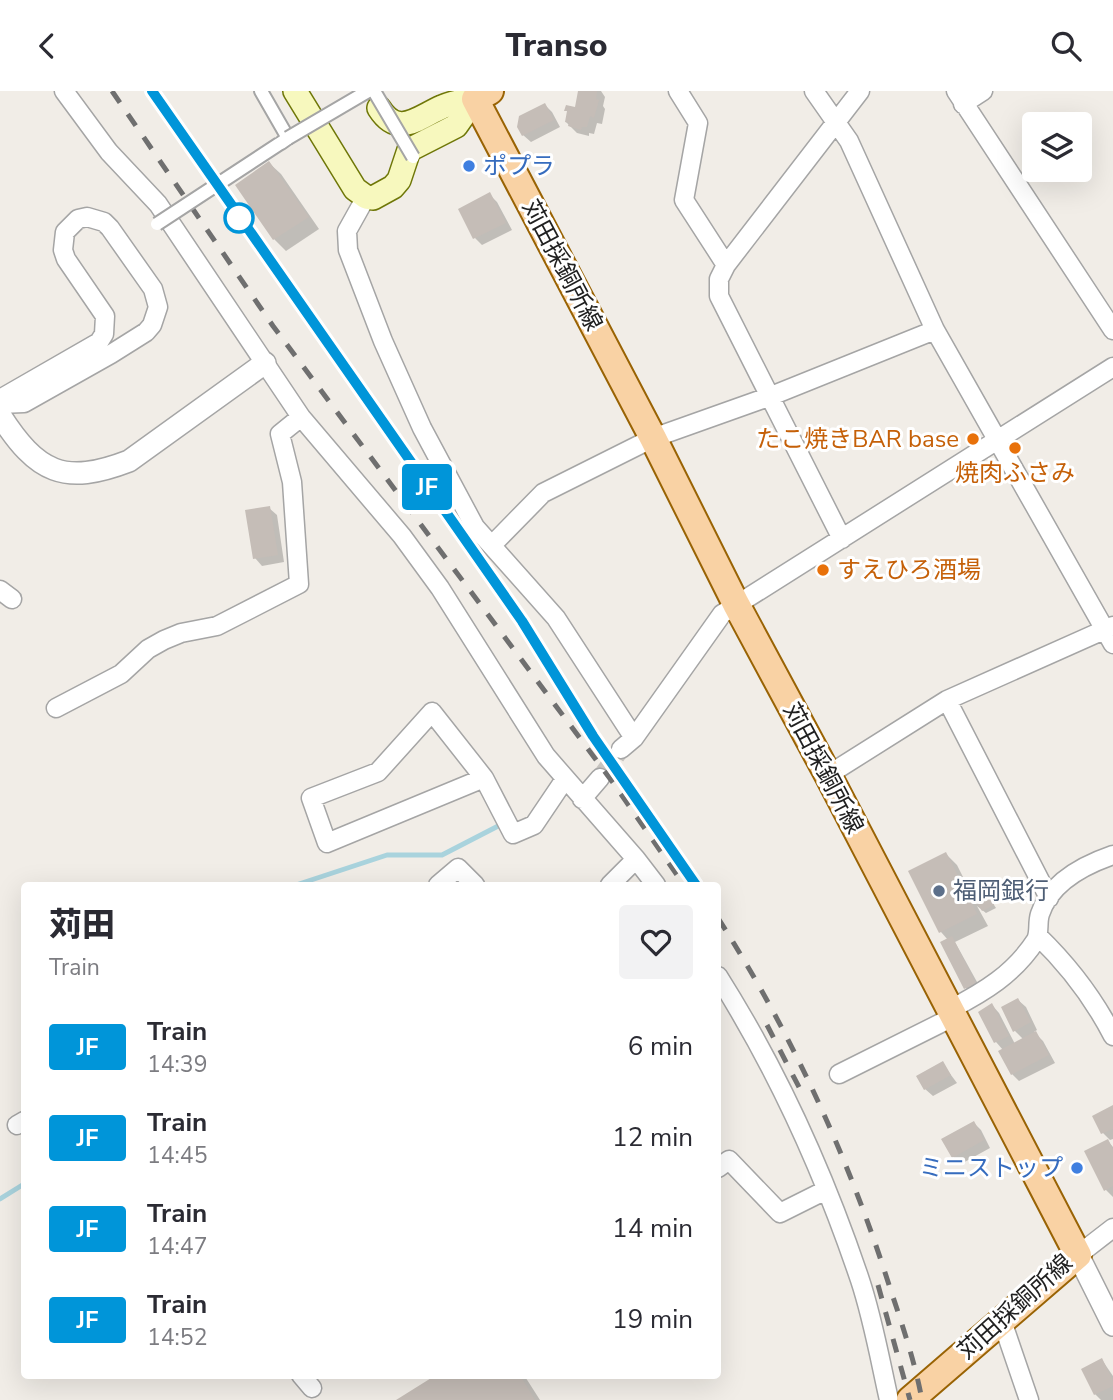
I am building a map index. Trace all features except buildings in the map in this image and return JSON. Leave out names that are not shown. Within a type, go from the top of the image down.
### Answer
[{"type":"main road","points":[[295,91],[355,189],[366,197],[373,198],[393,187],[399,180],[409,150],[456,126],[478,94]]},
{"type":"main road","points":[[370,91],[386,120],[397,124],[409,124],[445,105],[478,94]]},
{"type":"main road","name":"苅田採銅所線","points":[[478,94],[736,604],[1078,1255],[910,1400]]},
{"type":"street","points":[[64,91],[109,152],[158,204],[301,417],[402,536],[440,588],[546,756],[654,882]]},
{"type":"street","points":[[261,91],[288,138]]},
{"type":"street","points":[[157,224],[288,138],[370,91],[413,157]]},
{"type":"street","points":[[678,91],[698,123],[684,200],[726,265]]},
{"type":"street","points":[[814,91],[849,141],[935,330],[996,441],[1110,633],[947,700],[828,775]]},
{"type":"street","points":[[842,539],[719,296],[719,279],[726,265],[860,91]]},
{"type":"street","points":[[983,91],[960,98],[1113,330]]},
{"type":"street","points":[[366,197],[347,231],[348,250],[383,341],[422,428],[475,527],[556,618],[628,744],[722,614],[1113,367]]},
{"type":"street","points":[[87,217],[104,222],[153,289],[158,307],[152,325],[146,332],[119,349],[24,403],[0,402],[99,342],[104,334],[105,316],[66,259],[62,241],[65,232],[78,219],[87,217]]},
{"type":"street","points":[[492,545],[544,493],[653,438],[771,396],[935,330]]},
{"type":"street","points":[[0,415],[23,450],[46,466],[79,475],[104,471],[129,461],[265,363]]},
{"type":"street","points":[[56,708],[121,674],[148,649],[164,640],[181,633],[217,626],[299,584],[292,482],[280,434],[301,417]]},
{"type":"street","points":[[947,700],[1049,898]]},
{"type":"street","points":[[484,778],[327,843],[311,798],[377,772],[432,712],[484,778],[513,834],[534,825],[565,779]]},
{"type":"street","points":[[582,799],[600,778]]},
{"type":"street","points":[[839,1073],[951,1013],[1001,979],[1019,963],[1038,936],[1039,916],[1049,898],[1076,872],[1113,855]]},
{"type":"street","points":[[613,882],[636,859]]},
{"type":"street","points":[[442,882],[458,868],[472,882]]},
{"type":"street","points":[[1038,936],[1077,978],[1099,1009],[1113,1036]]},
{"type":"street","points":[[721,981],[750,1027],[786,1096],[826,1190],[861,1282],[889,1400]]},
{"type":"street","points":[[721,1166],[729,1160],[780,1213],[826,1190]]},
{"type":"street","points":[[1113,1228],[1078,1255],[1113,1325]]},
{"type":"street","points":[[1002,1321],[1029,1400]]},
{"type":"waterway","points":[[305,882],[387,855],[442,855],[504,823]]},
{"type":"waterway","points":[[0,1199],[21,1186]]},
{"type":"tunnel","points":[[600,778],[621,749]]},
{"type":"railway","points":[[112,91],[273,326],[614,784],[682,882]]},
{"type":"railway","points":[[152,91],[522,621],[593,736],[629,788]]},
{"type":"railway","points":[[721,923],[794,1051],[837,1144],[895,1302],[922,1400]]},
{"type":"railway","points":[[767,1025],[801,1091]]},
{"type":"railway","points":[[878,1285],[910,1400]]},
{"type":"train","name":"JF","points":[[152,91],[522,621],[593,736],[694,882]]},
{"type":"place","name":"ポプラ","points":[[469,166]]},
{"type":"place","name":"たこ焼きBAR base","points":[[973,439]]},
{"type":"place","name":"焼肉ふさみ","points":[[1015,448]]},
{"type":"place","name":"すえひろ酒場","points":[[823,570]]},
{"type":"place","name":"福岡銀行","points":[[939,891]]},
{"type":"place","name":"ミニストップ","points":[[1077,1168]]}]
